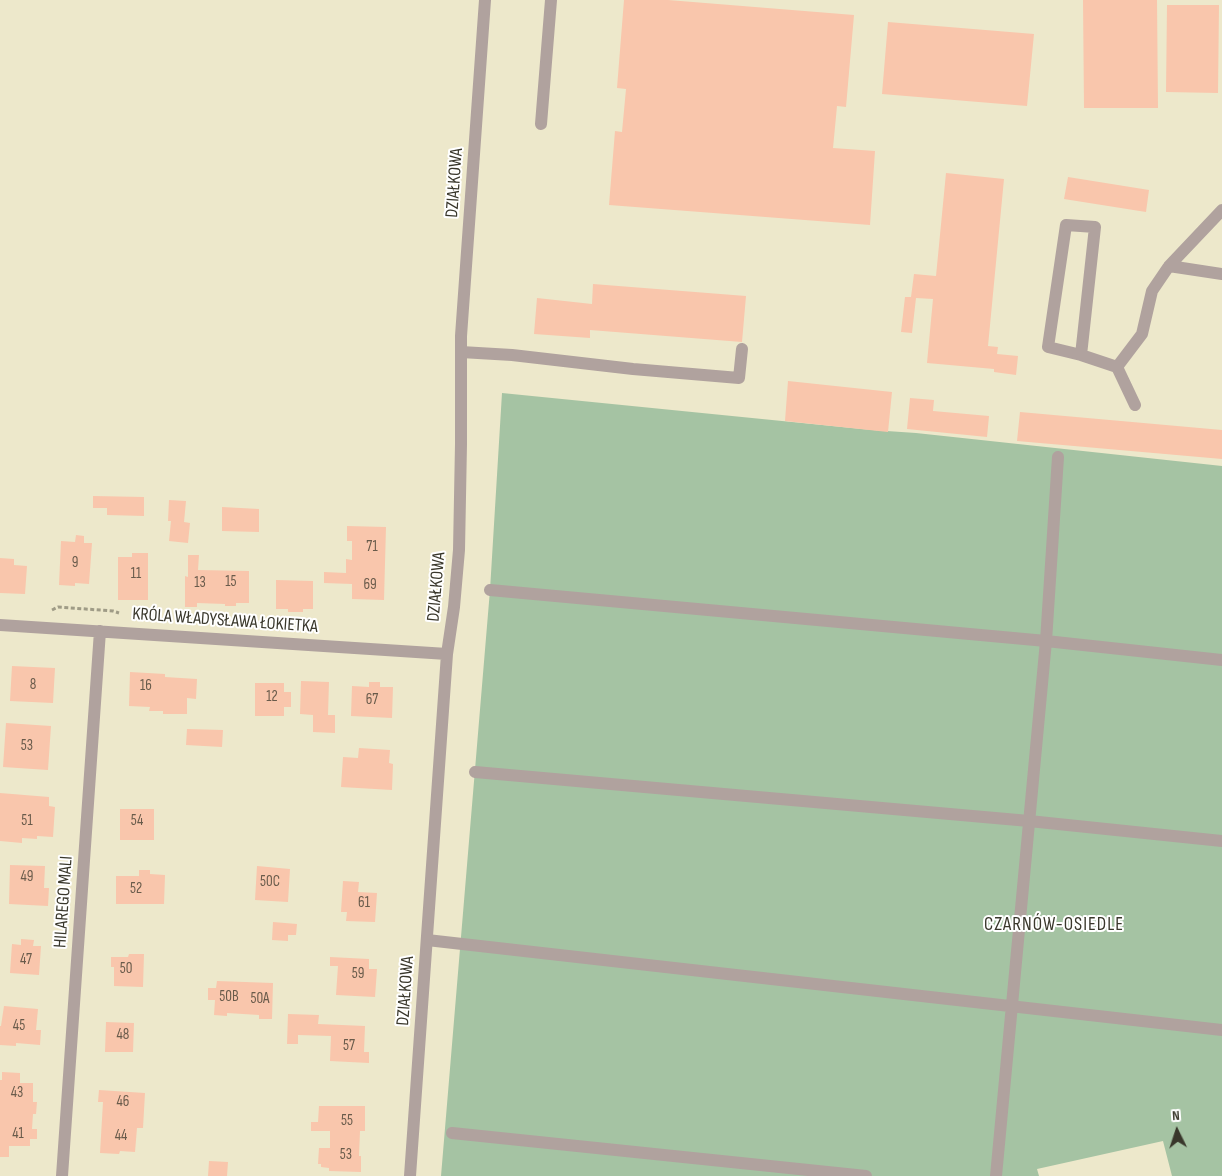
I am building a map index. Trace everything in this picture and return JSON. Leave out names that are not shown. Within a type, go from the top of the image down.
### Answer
[{"type":"street","name":"DZIAŁKOWA","points":[[410,1176],[447,654],[454,607],[458,550],[461,444],[460,352],[486,0]]},
{"type":"street","points":[[541,124],[551,0]]},
{"type":"street","points":[[1117,367],[1142,334],[1152,291],[1169,266],[1222,210]]},
{"type":"street","points":[[1081,355],[1095,228],[1066,225],[1048,347],[1081,355],[1117,367],[1135,405]]},
{"type":"street","points":[[1169,266],[1222,274]]},
{"type":"street","points":[[460,352],[512,355],[740,378],[742,350]]},
{"type":"street","points":[[996,1176],[1046,641],[1058,457]]},
{"type":"street","points":[[490,590],[1046,641],[1222,660]]},
{"type":"street","name":"KRÓLA WŁADYSŁAWA ŁOKIETKA","points":[[0,625],[447,654]]},
{"type":"street","name":"HILAREGO MALI","points":[[62,1176],[100,630]]},
{"type":"street","points":[[475,772],[1029,821],[1222,841]]},
{"type":"street","points":[[427,940],[1222,1030]]},
{"type":"street","points":[[452,1133],[866,1176]]},
{"type":"path","points":[[433,621],[435,576],[442,565]]},
{"type":"path","points":[[51,611],[58,607],[113,611],[121,614]]},
{"type":"green space","points":[[502,393],[916,433],[1222,466],[1222,1176],[1172,1176],[1163,1141],[1037,1169],[1039,1176],[441,1176],[490,590]]},
{"type":"building","points":[[624,0],[668,0],[854,15],[846,107],[837,106],[833,148],[875,151],[870,225],[609,205],[615,131],[622,132],[626,89],[617,88]]},
{"type":"building","points":[[1083,0],[1157,0],[1158,108],[1084,108]]},
{"type":"building","points":[[1167,5],[1219,5],[1218,93],[1166,92]]},
{"type":"building","points":[[888,22],[1034,34],[1027,106],[882,94]]},
{"type":"building","points":[[946,173],[1004,179],[988,346],[998,347],[997,354],[1018,356],[1016,375],[994,372],[994,369],[927,363],[933,299],[916,298],[912,333],[901,332],[905,297],[911,297],[914,274],[936,276]]},
{"type":"building","points":[[1068,177],[1149,190],[1146,212],[1064,199]]},
{"type":"building","points":[[593,284],[746,296],[742,342],[590,330],[590,338],[534,334],[537,298],[592,304]]},
{"type":"building","points":[[788,381],[892,392],[888,432],[785,421]]},
{"type":"building","points":[[910,398],[934,400],[933,411],[989,416],[987,437],[907,429]]},
{"type":"building","points":[[1020,412],[1222,430],[1222,459],[1017,441]]},
{"type":"building","points":[[93,496],[144,497],[144,516],[107,515],[107,508],[93,508]]},
{"type":"building","points":[[169,500],[186,501],[184,522],[190,523],[188,543],[169,541],[171,521],[168,521]]},
{"type":"building","points":[[222,507],[259,509],[259,532],[222,531]]},
{"type":"building","points":[[347,526],[386,527],[384,600],[352,599],[352,584],[324,583],[324,572],[346,573],[346,559],[352,560],[352,541],[347,541]]},
{"type":"building","points":[[76,535],[84,536],[84,543],[92,543],[89,584],[75,583],[75,586],[59,585],[61,541],[75,542]]},
{"type":"building","points":[[132,553],[148,553],[148,600],[118,600],[118,557],[132,557]]},
{"type":"building","points":[[188,555],[199,555],[198,570],[249,571],[249,603],[236,603],[236,606],[225,606],[225,604],[197,603],[197,607],[185,607],[185,576],[188,577]]},
{"type":"building","points":[[0,558],[14,559],[14,565],[27,566],[25,594],[0,593]]},
{"type":"building","points":[[276,580],[313,581],[313,609],[303,609],[303,612],[288,612],[288,609],[276,609]]},
{"type":"building","points":[[12,666],[55,668],[53,703],[10,701]]},
{"type":"building","points":[[130,672],[165,674],[165,677],[197,679],[196,699],[187,698],[187,714],[163,714],[163,711],[149,711],[150,707],[129,706]]},
{"type":"building","points":[[301,681],[329,682],[328,715],[335,715],[335,733],[313,732],[313,715],[300,714]]},
{"type":"building","points":[[369,682],[380,682],[380,687],[393,687],[392,718],[351,716],[352,686],[369,687]]},
{"type":"building","points":[[255,683],[284,683],[284,692],[291,692],[291,707],[284,707],[284,716],[255,716]]},
{"type":"building","points":[[6,723],[51,726],[48,770],[3,767]]},
{"type":"building","points":[[187,729],[223,730],[222,747],[186,745]]},
{"type":"building","points":[[359,748],[390,750],[389,763],[393,764],[392,790],[341,787],[343,757],[358,758]]},
{"type":"building","points":[[0,793],[49,797],[49,806],[55,807],[53,837],[37,836],[37,839],[22,838],[22,843],[0,841]]},
{"type":"building","points":[[120,809],[154,809],[154,840],[120,840]]},
{"type":"building","points":[[10,865],[45,866],[44,888],[49,888],[48,906],[9,904]]},
{"type":"building","points":[[257,866],[290,869],[288,902],[255,900]]},
{"type":"building","points":[[139,870],[150,870],[150,874],[165,875],[164,904],[116,904],[116,876],[139,876]]},
{"type":"building","points":[[343,881],[359,882],[358,892],[377,893],[375,922],[346,921],[347,912],[341,912]]},
{"type":"building","points":[[273,922],[297,924],[296,935],[288,935],[288,941],[272,940]]},
{"type":"building","points":[[21,939],[34,940],[33,946],[41,946],[39,975],[10,973],[12,944],[21,945]]},
{"type":"building","points":[[129,954],[144,954],[143,987],[114,986],[114,967],[111,967],[111,957],[128,957]]},
{"type":"building","points":[[330,957],[369,959],[369,969],[377,969],[375,997],[336,995],[338,966],[330,966]]},
{"type":"building","points":[[217,981],[273,983],[272,1019],[259,1019],[259,1015],[227,1013],[227,1016],[214,1015],[215,1000],[208,1000],[208,988],[216,988]]},
{"type":"building","points":[[4,1006],[38,1009],[36,1030],[41,1030],[40,1045],[16,1043],[16,1046],[0,1045],[0,1026]]},
{"type":"building","points":[[288,1014],[319,1015],[318,1024],[365,1026],[364,1052],[369,1052],[369,1063],[330,1061],[331,1036],[298,1035],[298,1044],[287,1044]]},
{"type":"building","points":[[106,1022],[134,1023],[133,1052],[105,1052]]},
{"type":"building","points":[[2,1072],[20,1073],[20,1083],[33,1083],[33,1102],[37,1102],[36,1114],[33,1114],[32,1129],[37,1129],[37,1139],[30,1139],[30,1146],[9,1146],[9,1157],[0,1157],[0,1080],[2,1080]]},
{"type":"building","points":[[99,1090],[145,1093],[143,1128],[137,1128],[135,1152],[120,1151],[119,1154],[100,1153],[103,1102],[98,1102]]},
{"type":"building","points":[[319,1106],[365,1106],[365,1131],[360,1131],[359,1156],[361,1156],[361,1172],[329,1171],[329,1168],[321,1167],[321,1164],[318,1164],[319,1148],[330,1148],[330,1131],[311,1131],[311,1122],[318,1122]]},
{"type":"building","points":[[209,1161],[228,1162],[227,1176],[208,1176]]},
{"type":"district","name":"CZARNÓW-OSIEDLE","points":[[1054,925]]}]
